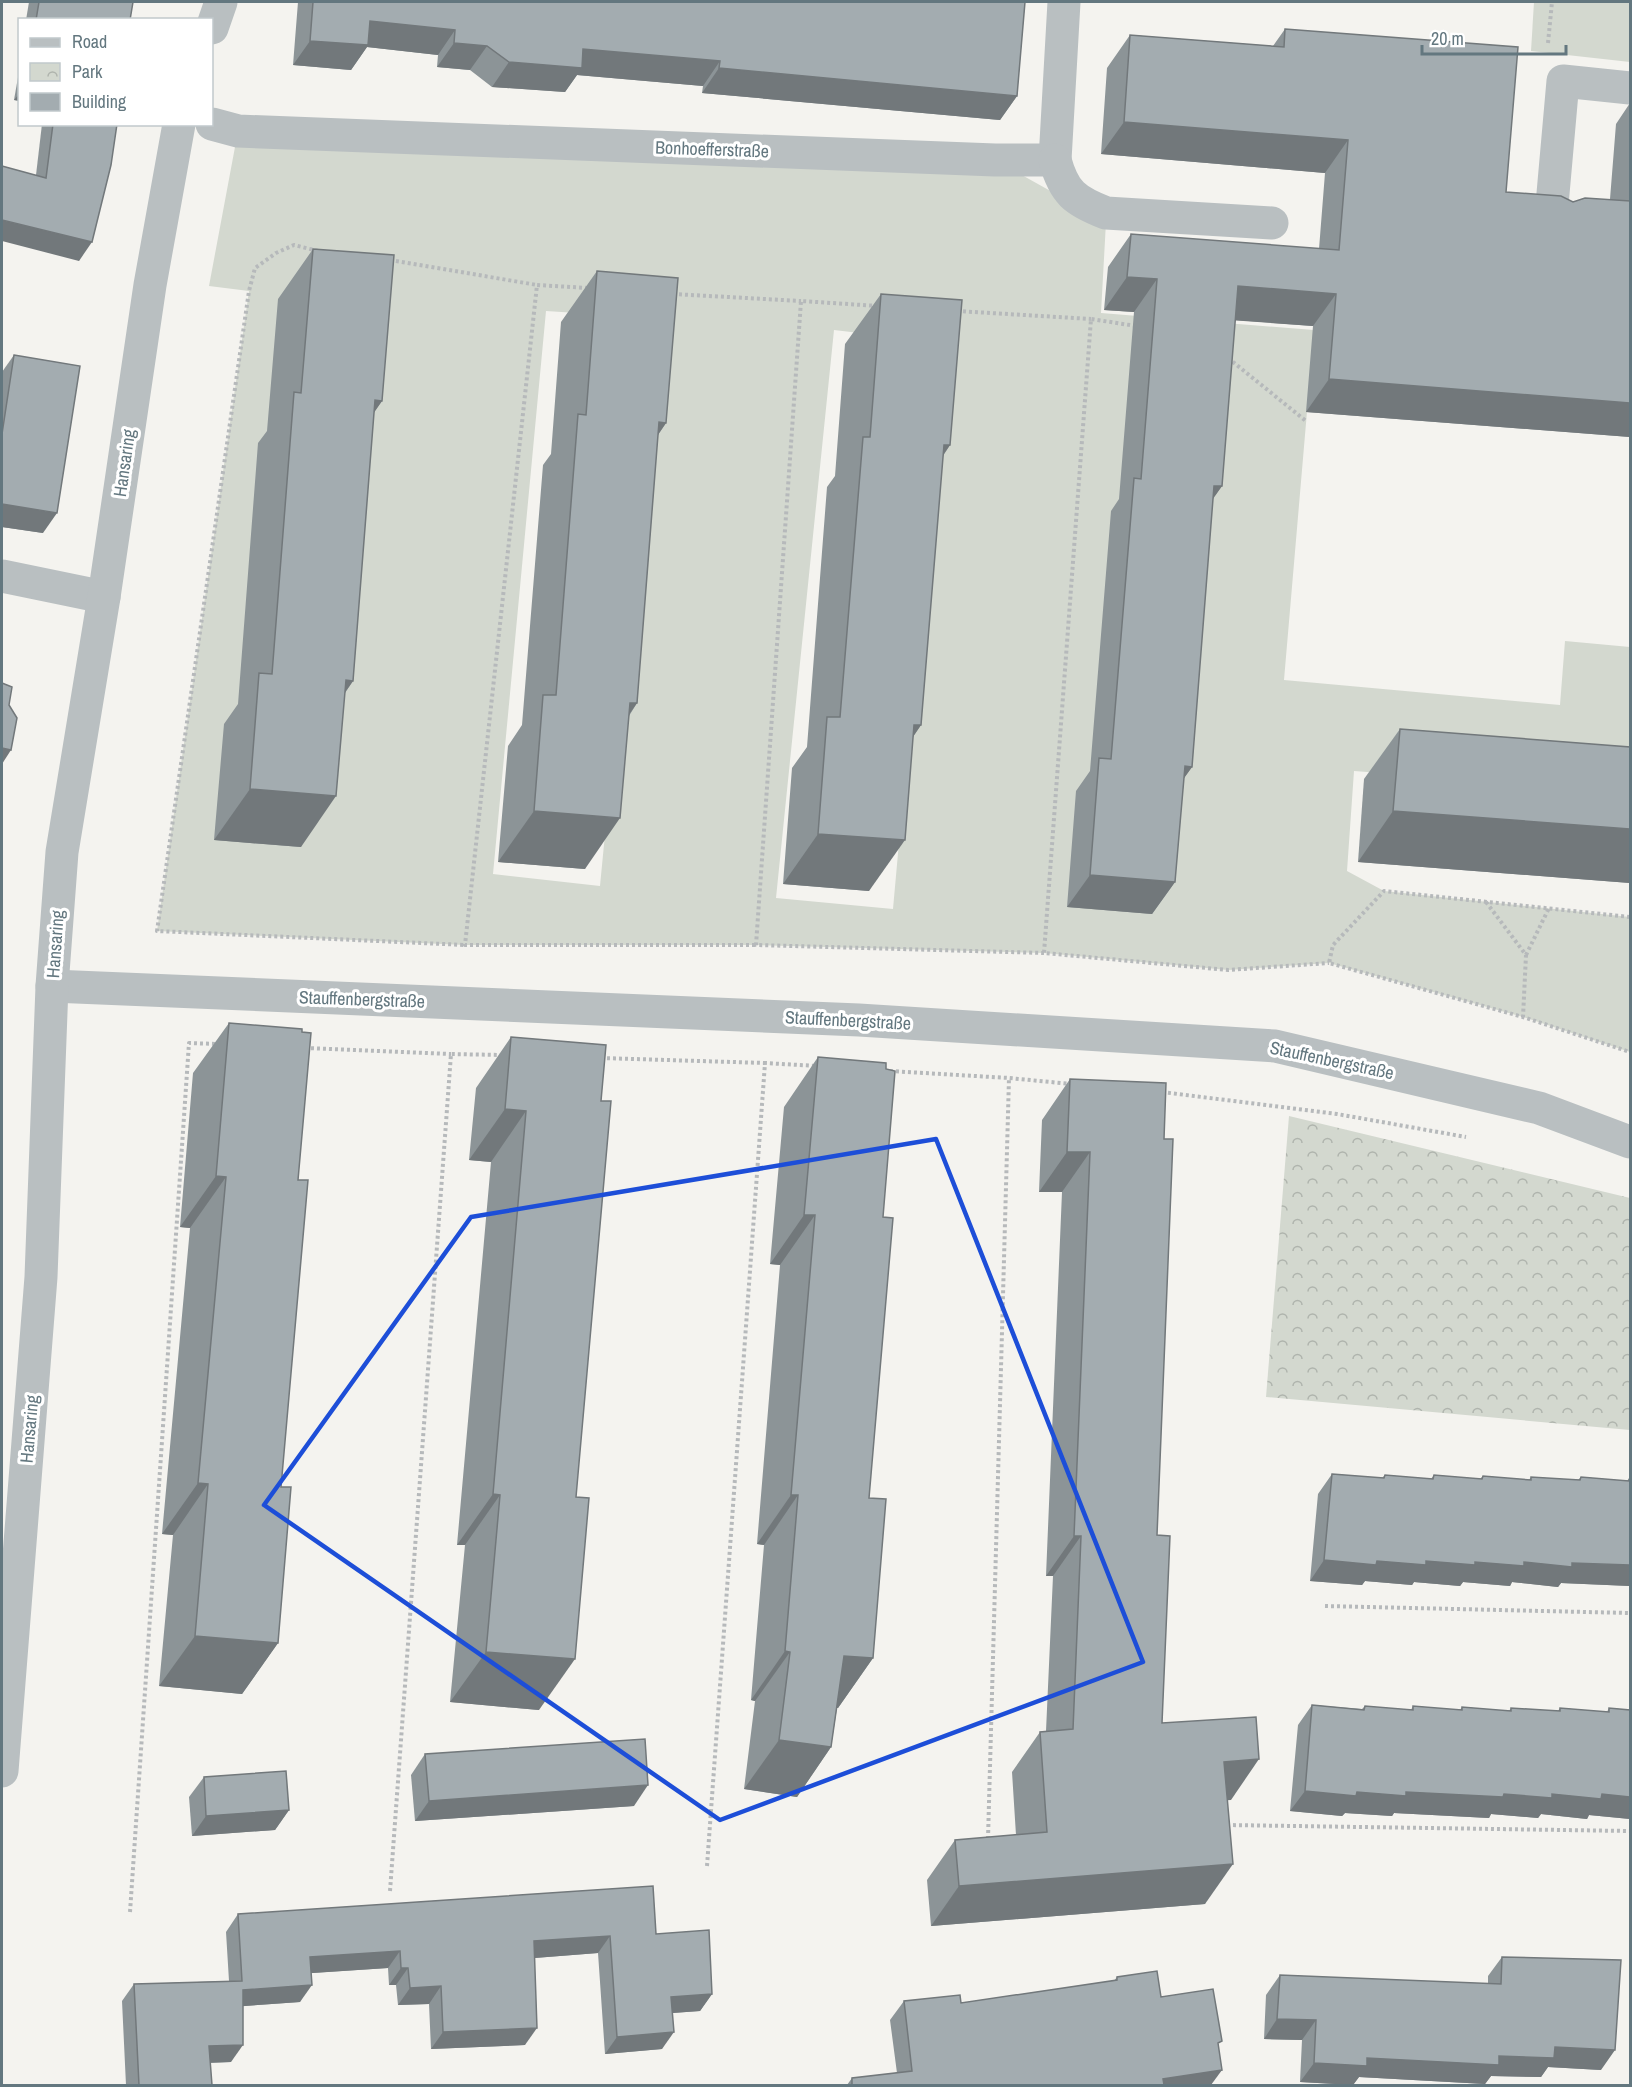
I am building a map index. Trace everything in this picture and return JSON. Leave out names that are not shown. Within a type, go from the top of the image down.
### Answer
[{"type":"street","points":[[213,25],[221,2]]},
{"type":"street","points":[[1064,2],[1055,160],[1070,195],[1082,204],[1106,213],[1272,223]]},
{"type":"street","points":[[1551,216],[1563,81],[1630,88]]},
{"type":"street","name":"Bonhoefferstraße","points":[[213,124],[238,131],[995,160],[1055,160]]},
{"type":"street","name":"Hansaring","points":[[2,1771],[40,1278],[52,986],[62,852],[104,597],[150,285],[179,126]]},
{"type":"street","points":[[2,576],[104,597]]},
{"type":"street","name":"Stauffenbergstraße","points":[[52,986],[859,1020],[1275,1046],[1539,1108],[1630,1142]]},
{"type":"path","points":[[326,251],[294,245],[276,253],[255,268],[249,291],[158,931],[465,945],[756,945],[1044,953],[1228,970],[1329,963],[1523,1017],[1630,1053]]},
{"type":"path","points":[[384,260],[537,285],[595,289]]},
{"type":"path","points":[[465,945],[537,285]]},
{"type":"path","points":[[663,293],[882,306]]},
{"type":"path","points":[[756,945],[801,302]]},
{"type":"path","points":[[952,310],[1091,319],[1146,328]]},
{"type":"path","points":[[1044,953],[1091,319]]},
{"type":"path","points":[[1219,351],[1306,421]]},
{"type":"path","points":[[1329,963],[1333,945],[1384,891],[1630,917]]},
{"type":"path","points":[[1486,902],[1526,955]]},
{"type":"path","points":[[1523,1017],[1526,955],[1549,908]]},
{"type":"path","points":[[130,1912],[189,1043],[225,1044]]},
{"type":"path","points":[[296,1047],[510,1055]]},
{"type":"path","points":[[390,1891],[451,1054]]},
{"type":"path","points":[[591,1058],[824,1067]]},
{"type":"path","points":[[707,1866],[765,1063]]},
{"type":"path","points":[[882,1070],[1078,1084]]},
{"type":"path","points":[[988,1843],[1009,1078]]},
{"type":"path","points":[[1158,1092],[1338,1114],[1473,1138]]},
{"type":"path","points":[[1325,1606],[1630,1613]]},
{"type":"path","points":[[1217,1825],[1630,1831]]},
{"type":"highlighted area","points":[[936,1139],[1143,1662],[720,1820],[264,1505],[471,1217]]},
{"type":"green space","points":[[1534,2],[1630,2],[1630,62],[1531,51]]},
{"type":"green space","points":[[238,131],[995,160],[1106,222],[1101,313],[1314,330],[1284,680],[1560,705],[1565,641],[1630,647],[1630,792],[1354,771],[1347,871],[1384,891],[1630,917],[1630,1052],[1523,1017],[1329,963],[1228,970],[1044,953],[756,945],[465,945],[157,931],[249,291],[209,286]],"holes":[[[546,311],[655,318],[600,886],[493,874]],[[834,330],[944,343],[893,909],[776,898]]]},
{"type":"green space","points":[[1289,1116],[1630,1198],[1630,1430],[1266,1397]]},
{"type":"building","points":[[39,2],[133,2],[130,18],[36,18]]},
{"type":"building","points":[[313,2],[1025,2],[1017,96],[719,68],[720,61],[583,49],[582,68],[509,62],[487,46],[454,43],[455,30],[370,21],[368,45],[310,41]]},
{"type":"building","points":[[1285,29],[1518,47],[1506,192],[1561,196],[1573,202],[1585,198],[1630,201],[1630,403],[1329,379],[1336,294],[1238,286],[1222,486],[1214,486],[1192,767],[1185,766],[1175,882],[1090,875],[1099,758],[1111,759],[1134,478],[1141,479],[1157,279],[1127,277],[1131,234],[1339,250],[1348,140],[1124,122],[1130,35],[1284,47]]},
{"type":"building","points":[[53,126],[117,126],[111,165],[92,242],[2,220],[2,166],[46,178]]},
{"type":"building","points":[[313,249],[394,255],[382,401],[375,400],[353,681],[346,680],[336,796],[250,789],[259,673],[272,674],[294,392],[301,393]]},
{"type":"building","points":[[597,271],[678,278],[666,423],[659,422],[637,703],[630,703],[620,818],[534,811],[543,695],[556,695],[578,414],[586,415]]},
{"type":"building","points":[[881,294],[962,300],[950,445],[944,445],[921,725],[914,725],[905,840],[818,834],[827,717],[840,717],[863,437],[870,437]]},
{"type":"building","points":[[14,355],[80,366],[57,513],[2,504],[2,434]]},
{"type":"building","points":[[2,683],[12,687],[9,705],[17,718],[11,750],[2,748]]},
{"type":"building","points":[[1400,729],[1630,747],[1630,829],[1393,811]]},
{"type":"building","points":[[229,1023],[302,1029],[302,1032],[311,1033],[298,1180],[308,1180],[281,1487],[291,1487],[278,1643],[195,1636],[208,1484],[198,1483],[226,1177],[216,1176]]},
{"type":"building","points":[[511,1037],[606,1045],[601,1101],[611,1101],[576,1497],[589,1498],[575,1659],[486,1652],[500,1495],[493,1494],[526,1111],[505,1109]]},
{"type":"building","points":[[818,1057],[886,1063],[886,1069],[895,1071],[883,1217],[893,1218],[869,1498],[886,1499],[873,1658],[844,1656],[831,1747],[779,1740],[790,1652],[785,1651],[798,1495],[791,1495],[815,1215],[804,1215]]},
{"type":"building","points":[[1070,1079],[1166,1083],[1164,1139],[1173,1139],[1157,1535],[1170,1536],[1162,1723],[1256,1717],[1259,1759],[1224,1762],[1233,1864],[959,1886],[955,1840],[1047,1832],[1040,1732],[1073,1729],[1081,1536],[1074,1536],[1090,1152],[1067,1152]]},
{"type":"building","points":[[1332,1474],[1433,1479],[1434,1475],[1531,1480],[1531,1477],[1580,1480],[1581,1477],[1629,1481],[1630,1477],[1630,1565],[1572,1563],[1572,1567],[1524,1562],[1524,1566],[1426,1561],[1426,1565],[1377,1561],[1376,1565],[1324,1560]]},
{"type":"building","points":[[1312,1705],[1364,1710],[1365,1706],[1413,1710],[1413,1706],[1511,1711],[1511,1708],[1560,1711],[1560,1708],[1609,1712],[1609,1708],[1630,1710],[1630,1797],[1602,1794],[1601,1799],[1552,1794],[1552,1798],[1504,1794],[1503,1797],[1406,1792],[1406,1796],[1357,1792],[1356,1796],[1305,1791]]},
{"type":"building","points":[[645,1739],[648,1785],[429,1801],[425,1754]]},
{"type":"building","points":[[286,1771],[289,1810],[206,1816],[204,1777]]},
{"type":"building","points":[[653,1886],[656,1934],[709,1930],[712,1994],[671,1997],[674,2032],[617,2037],[610,1936],[534,1941],[537,2028],[443,2032],[441,1986],[410,1988],[408,1968],[401,1968],[400,1951],[310,1957],[312,1985],[243,1990],[243,2045],[209,2046],[212,2085],[139,2085],[134,1984],[242,1981],[238,1914]]},
{"type":"building","points":[[1502,1957],[1621,1960],[1615,2050],[1555,2047],[1554,2058],[1499,2056],[1499,2065],[1367,2058],[1367,2066],[1314,2063],[1316,2020],[1277,2019],[1280,1975],[1501,1984]]},
{"type":"building","points":[[1157,1971],[1161,1997],[1213,1989],[1222,2041],[1218,2043],[1222,2070],[1163,2079],[1164,2085],[852,2085],[852,2078],[912,2071],[904,2001],[960,1995],[961,2003],[1117,1980],[1117,1977]]}]
